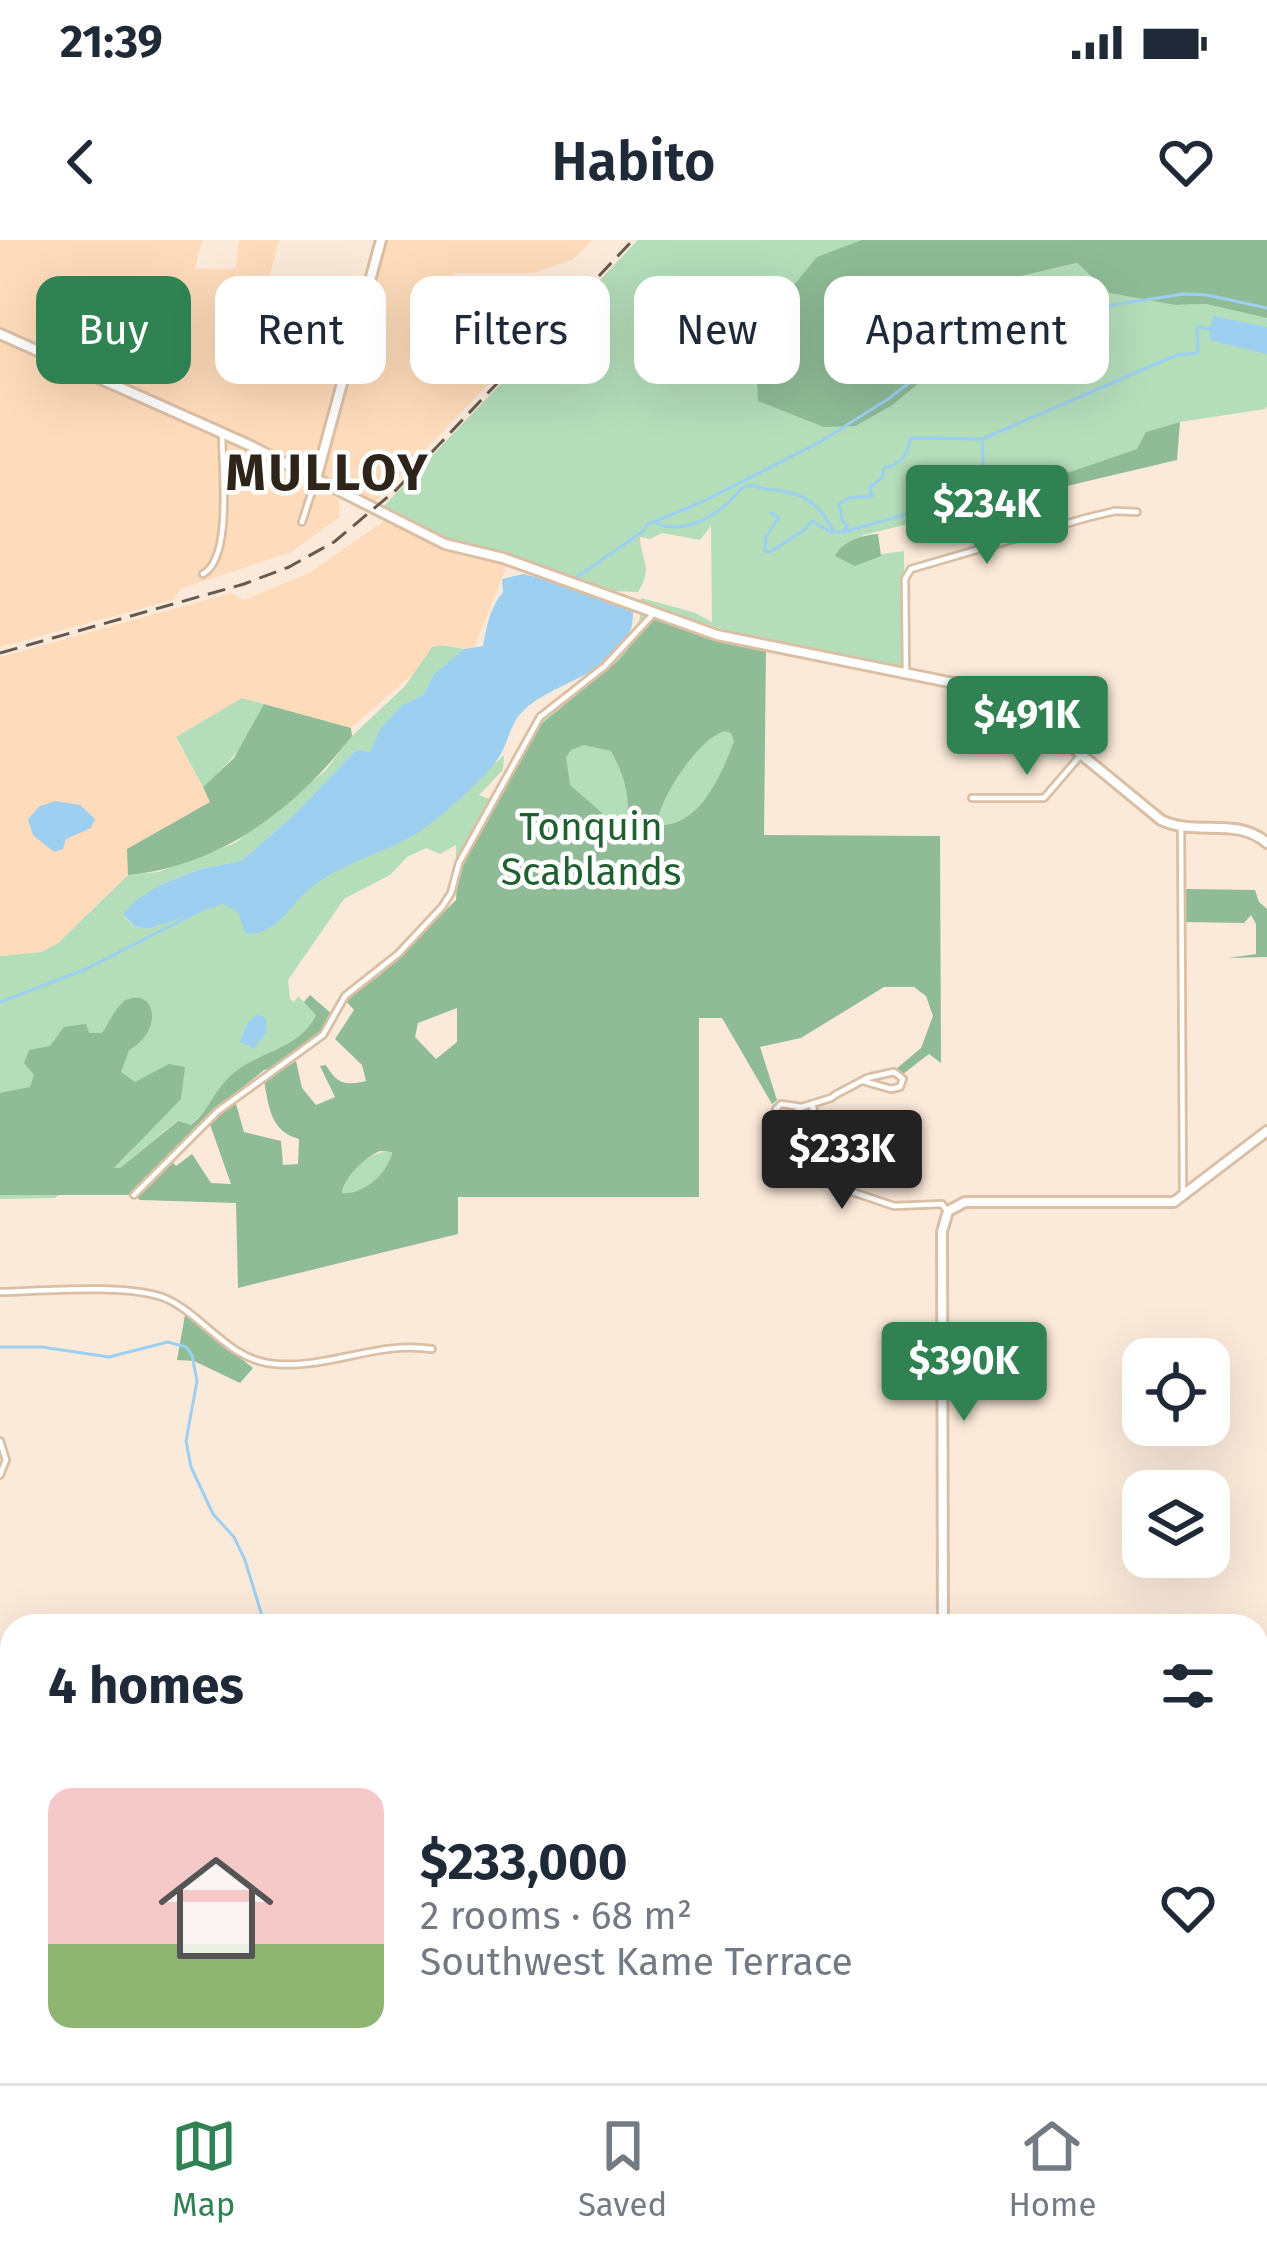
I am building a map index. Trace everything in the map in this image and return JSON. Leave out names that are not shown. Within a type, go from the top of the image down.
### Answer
[{"type":"main road","points":[[316,479],[381,240]]},
{"type":"main road","points":[[0,334],[222,433],[446,544],[503,558],[729,638],[1007,696],[1156,816],[1181,826],[1243,829],[1267,843]]},
{"type":"main road","points":[[943,1614],[942,1232],[948,1211],[965,1202],[1167,1203],[1184,1198],[1267,1131]]},
{"type":"street","points":[[203,574],[213,569],[222,548],[222,433]]},
{"type":"street","points":[[302,522],[316,479]]},
{"type":"street","points":[[906,673],[905,579],[911,569],[1086,518],[1137,512]]},
{"type":"street","points":[[134,1195],[214,1114],[321,1036],[346,994],[398,954],[442,907],[459,863],[539,717],[604,666],[655,612]]},
{"type":"street","points":[[972,798],[1044,797],[1081,755]]},
{"type":"street","points":[[1181,826],[1184,1198]]},
{"type":"street","points":[[802,1107],[863,1081],[891,1072],[903,1079],[893,1089],[863,1081]]},
{"type":"street","points":[[812,1104],[834,1181],[845,1192],[894,1205],[942,1204],[948,1211]]},
{"type":"street","points":[[0,1292],[147,1292],[188,1311],[244,1357],[275,1364],[309,1366],[387,1347],[432,1349]]},
{"type":"street","points":[[0,1441],[6,1460],[0,1475]]},
{"type":"shaded area","points":[[0,240],[202,240],[195,269],[236,269],[239,240],[279,240],[270,276],[215,276],[215,384],[338,384],[315,467],[304,469],[122,384],[191,384],[191,276],[36,276],[36,344],[0,327]]},
{"type":"shaded area","points":[[388,240],[593,240],[572,260],[533,273],[410,276],[410,384],[488,384],[374,503],[324,478],[322,472],[347,384],[386,384],[386,276],[378,276]]},
{"type":"shaded area","points":[[0,339],[36,355],[36,384],[101,384],[212,433],[339,500],[340,517],[291,552],[183,588],[172,600],[0,647]]},
{"type":"shaded area","points":[[384,521],[445,548],[508,563],[473,650],[432,647],[413,674],[351,728],[243,698],[176,738],[211,802],[128,849],[128,875],[58,943],[41,952],[0,956],[0,657],[231,593],[244,600],[309,573]]},
{"type":"green space","points":[[638,240],[937,240],[938,276],[824,276],[824,384],[1109,384],[1109,276],[1176,305],[1206,304],[1267,318],[1267,406],[1147,432],[1137,449],[996,497],[991,504],[863,535],[848,559],[904,551],[905,669],[741,635],[641,603],[641,598],[712,622],[711,526],[700,540],[662,533],[650,539],[640,537],[646,570],[638,592],[609,591],[492,550],[455,544],[381,509],[500,384],[610,384],[610,276],[604,276]]},
{"type":"green space","points":[[862,240],[1267,240],[1267,318],[1206,304],[1176,305],[1110,293],[1109,276],[1091,276],[1077,263],[1021,276],[824,276],[824,384],[918,384],[855,426],[824,427],[758,401],[757,384],[800,384],[800,278],[817,257]]},
{"type":"green space","points":[[1078,263],[1108,276],[1021,276]]},
{"type":"green space","points":[[1180,422],[1177,460],[991,504],[996,497],[1137,449],[1146,432]]},
{"type":"green space","points":[[878,534],[881,556],[855,566],[835,556],[854,540]]},
{"type":"green space","name":"Tonquin Scablands","points":[[641,610],[724,638],[764,835],[456,955],[456,845],[440,854],[426,848],[407,857],[390,875],[344,899],[288,980],[290,999],[294,1002],[298,996],[317,1015],[302,1034],[240,1068],[190,1125],[177,1121],[120,1168],[114,1168],[135,1147],[55,1198],[0,1199],[0,956],[41,952],[58,943],[128,875],[158,872],[235,843],[325,771],[352,736],[405,686],[432,647],[464,649],[434,674],[423,695],[402,705],[380,729],[370,753],[356,750],[295,814],[241,861],[200,869],[162,884],[123,914],[133,926],[149,929],[202,909],[465,792],[504,755],[503,770],[479,795],[496,801],[533,723],[616,660],[636,630]]},
{"type":"green space","name":"Tonquin Scablands","points":[[656,616],[766,647],[764,835],[940,836],[941,1063],[929,1054],[903,1074],[896,1069],[921,1048],[933,1016],[926,996],[914,987],[884,987],[801,1038],[760,1047],[777,1100],[772,1104],[722,1018],[699,1018],[699,1197],[458,1197],[458,1234],[238,1288],[236,1203],[140,1200],[133,1195],[0,1195],[0,1093],[30,1087],[34,1075],[24,1063],[29,1050],[50,1046],[64,1027],[86,1024],[89,1033],[102,1033],[123,1002],[136,998],[149,1005],[151,1022],[148,1032],[129,1050],[121,1072],[135,1082],[169,1064],[185,1067],[181,1099],[114,1168],[178,1121],[191,1125],[231,1075],[302,1034],[316,1015],[304,1002],[310,995],[333,1015],[326,1030],[264,1070],[210,1114],[236,1104],[244,1132],[281,1141],[283,1165],[298,1164],[299,1139],[276,1124],[264,1081],[296,1061],[302,1088],[316,1105],[335,1097],[320,1066],[326,1065],[342,1082],[366,1081],[362,1065],[335,1039],[354,1010],[345,1000],[379,976],[456,900],[460,863],[539,726],[619,660]],"holes":[[[725,731],[734,741],[707,797],[685,818],[657,825],[664,801],[682,771]],[[584,745],[611,751],[617,762],[628,810],[614,844],[609,843],[602,813],[570,785],[566,757]],[[457,1008],[457,1042],[436,1059],[415,1037],[418,1023]],[[208,1119],[231,1184],[211,1183],[192,1154],[176,1166],[171,1160]],[[380,1151],[392,1152],[374,1181],[358,1191],[342,1193],[351,1174]]]},
{"type":"green space","points":[[242,698],[264,704],[259,717],[239,750],[203,787],[176,737]]},
{"type":"green space","points":[[264,704],[351,728],[352,736],[306,787],[254,829],[194,860],[128,875],[127,849],[210,802],[203,787],[234,758]]},
{"type":"green space","points":[[1185,889],[1255,890],[1267,909],[1267,957],[1228,958],[1256,954],[1256,924],[1251,915],[1244,923],[1185,922]]},
{"type":"green space","points":[[392,1152],[388,1165],[372,1182],[353,1195],[342,1193],[360,1164]]},
{"type":"green space","points":[[185,1315],[253,1368],[240,1383],[194,1361],[177,1360]]},
{"type":"water","points":[[1213,316],[1267,327],[1267,354],[1209,340]]},
{"type":"water","points":[[523,574],[633,609],[631,630],[609,660],[524,710],[494,764],[450,808],[409,838],[328,876],[263,931],[245,933],[238,912],[223,904],[148,929],[134,926],[123,914],[162,884],[200,869],[241,861],[295,814],[356,750],[370,752],[380,729],[402,705],[423,695],[434,674],[464,649],[483,646],[492,611],[503,592],[502,579]]},
{"type":"water","points":[[56,801],[80,805],[95,819],[91,828],[66,839],[63,849],[54,852],[33,835],[28,819],[40,806]]},
{"type":"water","points":[[257,1014],[266,1018],[266,1033],[254,1048],[240,1042]]},
{"type":"waterway","points":[[574,579],[648,524],[820,442],[888,399],[986,324],[1184,294],[1267,308]]},
{"type":"waterway","points":[[656,523],[676,527],[697,522],[752,485],[807,499],[834,532],[843,532],[848,525],[839,504],[872,496],[870,487],[882,478],[884,468],[903,458],[911,438],[982,439],[1177,355],[1198,353],[1197,327],[1212,329]]},
{"type":"waterway","points":[[844,532],[980,493],[984,487],[982,441]]},
{"type":"waterway","points":[[771,513],[779,517],[766,537],[765,551],[812,521],[831,532]]},
{"type":"waterway","points":[[0,1002],[86,969],[205,908]]},
{"type":"waterway","points":[[0,1347],[42,1347],[109,1357],[168,1342],[186,1347],[197,1381],[186,1441],[191,1467],[213,1514],[234,1537],[261,1614]]},
{"type":"railway","points":[[0,653],[244,584],[289,567],[334,542],[396,490],[633,240]]},
{"type":"district","name":"MULLOY","points":[[328,473]]}]
